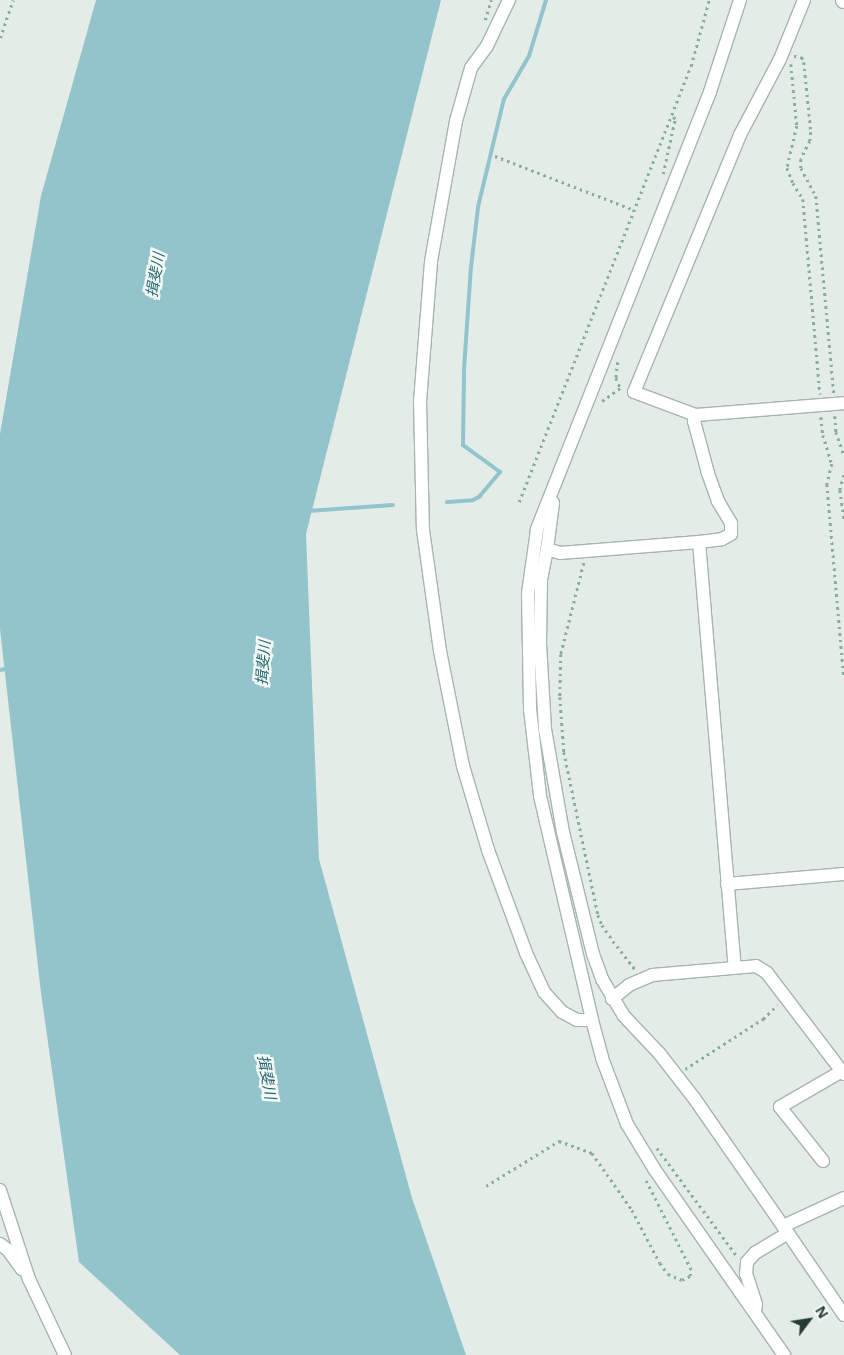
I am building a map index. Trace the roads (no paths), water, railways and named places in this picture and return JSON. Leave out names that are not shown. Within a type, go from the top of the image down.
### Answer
[{"type":"street","points":[[509,0],[487,46],[471,68],[456,121],[431,262],[420,401],[423,530],[440,651],[461,757],[488,850],[526,953],[544,992],[562,1012],[577,1020],[592,1020]]},
{"type":"street","points":[[740,0],[710,92],[548,498],[537,530],[528,593],[530,709],[540,796],[592,1020],[602,1058],[627,1124],[655,1170],[784,1355]]},
{"type":"street","points":[[804,0],[780,60],[740,135],[634,392],[696,415],[839,404]]},
{"type":"street","points":[[547,550],[560,553],[699,542],[722,539],[731,534],[731,523],[718,501],[708,473],[694,421],[696,415]]},
{"type":"street","points":[[548,498],[553,503],[541,580],[540,644],[545,729],[563,832],[593,954],[612,999],[624,1016],[676,1075],[844,1315]]},
{"type":"street","points":[[699,542],[726,884],[735,968]]},
{"type":"street","points":[[726,884],[844,874]]},
{"type":"street","points":[[612,999],[629,985],[652,975],[756,966],[767,972],[843,1072],[780,1107],[823,1161]]},
{"type":"street","points":[[0,1190],[29,1279],[65,1355]]},
{"type":"street","points":[[755,1314],[756,1304],[746,1274],[747,1262],[755,1253],[785,1230],[844,1198]]},
{"type":"street","points":[[0,1244],[8,1250],[29,1279]]},
{"type":"water","name":"揖斐川","points":[[96,0],[441,0],[306,534],[319,859],[412,1198],[466,1355],[180,1355],[79,1262],[41,993],[0,629],[0,434],[41,196]]},
{"type":"waterway","points":[[447,502],[473,500],[479,497],[500,472],[463,445],[464,369],[471,267],[478,207],[504,99],[529,56],[546,0]]},
{"type":"waterway","points":[[308,511],[393,505]]},
{"type":"waterway","points":[[0,670],[5,669]]}]
